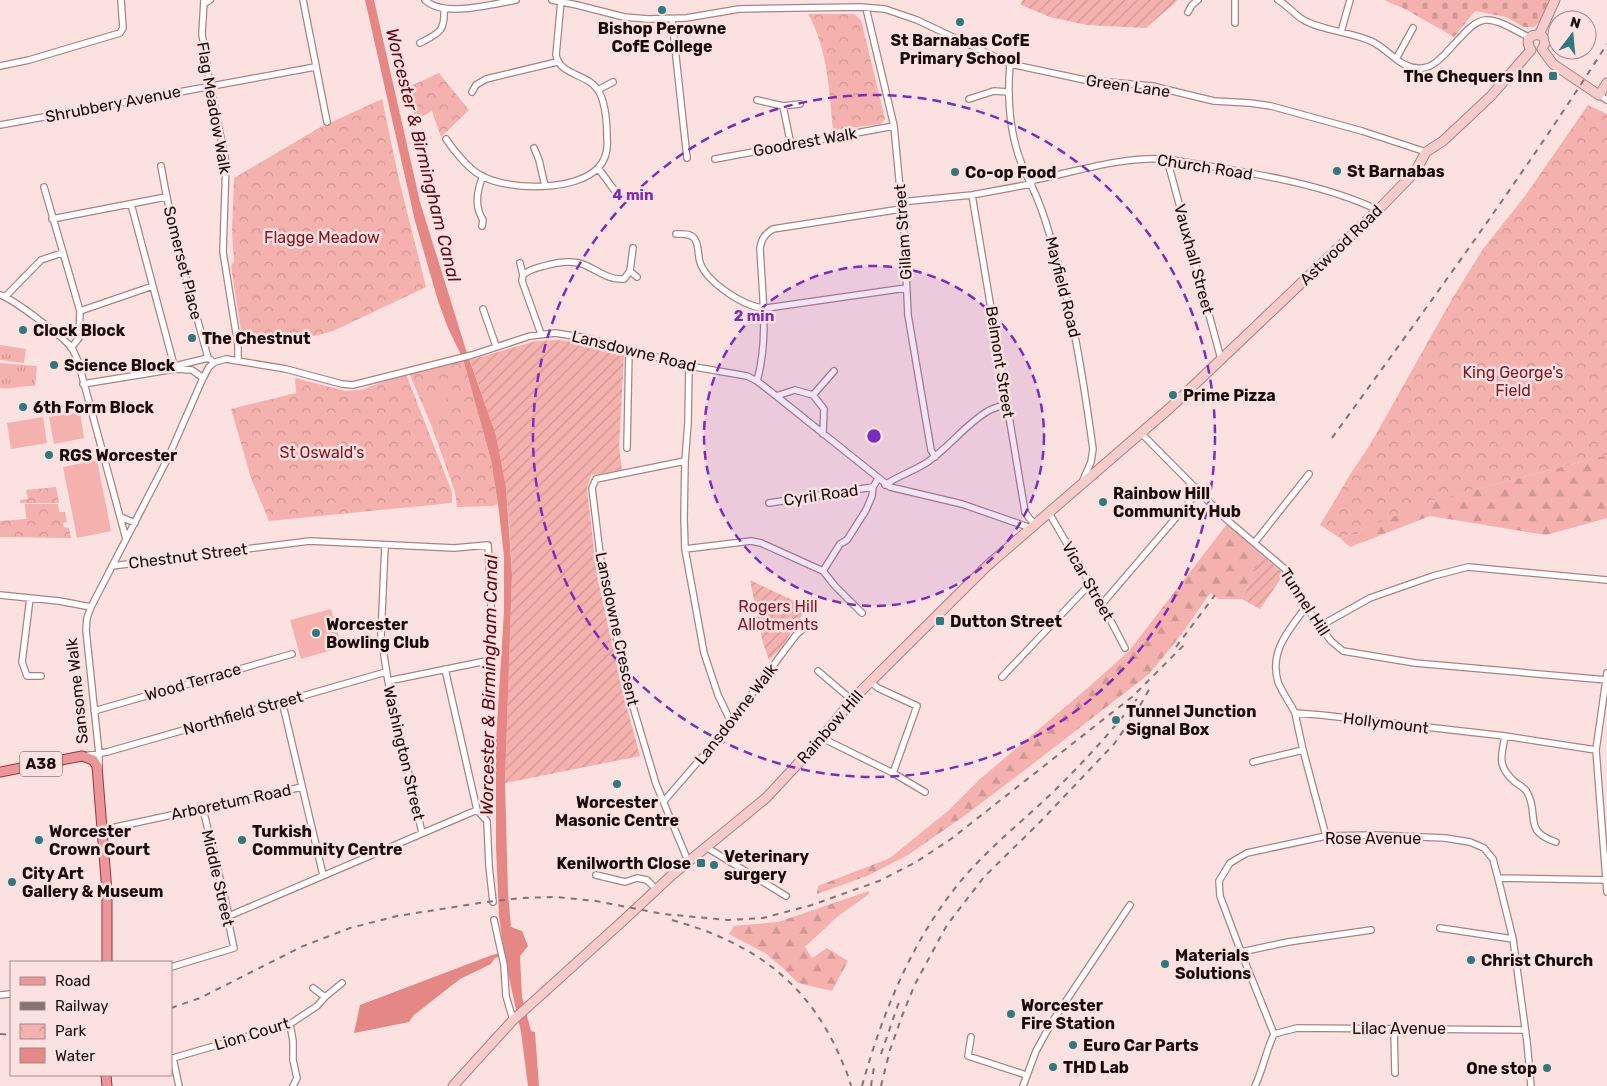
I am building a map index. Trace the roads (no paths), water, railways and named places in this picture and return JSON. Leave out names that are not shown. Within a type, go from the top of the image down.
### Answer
[{"type":"main road","points":[[1534,36],[1544,40],[1545,45],[1538,52],[1531,50],[1528,42],[1534,36],[1555,0]]},
{"type":"main road","name":"Astwood Road","points":[[1141,433],[1378,210],[1415,172],[1426,152],[1443,142],[1490,96],[1531,50]]},
{"type":"main road","points":[[1542,50],[1553,64],[1603,98],[1607,83]]},
{"type":"main road","name":"Rainbow Hill","points":[[454,1086],[533,1002],[656,889],[766,798],[822,738],[852,700],[987,566],[1141,433]]},
{"type":"main road","name":"A38","points":[[0,772],[82,756],[93,760],[97,766],[98,773]]},
{"type":"main road","name":"Sansome Walk","points":[[98,773],[107,892],[107,961]]},
{"type":"street","points":[[0,66],[29,60],[120,33],[123,28],[121,0]]},
{"type":"street","name":"Flag Meadow Walk","points":[[210,0],[204,2],[202,34],[210,85],[226,162],[223,252],[239,350],[238,361]]},
{"type":"street","points":[[303,0],[327,122]]},
{"type":"street","points":[[425,0],[433,7],[444,9],[516,0]]},
{"type":"street","name":"Green Lane","points":[[552,0],[624,17],[672,20],[739,9],[885,9],[960,39],[1010,64],[1085,80],[1152,86],[1214,102],[1250,103],[1271,106],[1362,131],[1426,152]]},
{"type":"street","points":[[1188,12],[1198,0]]},
{"type":"street","points":[[1235,0],[1235,23]]},
{"type":"street","points":[[1279,0],[1302,18],[1372,41],[1403,64],[1412,68],[1428,67],[1439,60],[1472,25],[1483,20],[1503,22],[1534,36]]},
{"type":"street","points":[[1341,32],[1350,0]]},
{"type":"street","points":[[446,139],[454,151],[483,176],[506,185],[545,186],[573,181],[589,175],[598,168],[603,162],[607,151],[604,106],[598,90],[588,81],[562,67],[557,62],[556,55],[562,1]]},
{"type":"street","name":"Gillam Street","points":[[866,8],[894,126],[904,230],[908,315],[931,450],[935,457]]},
{"type":"street","points":[[420,43],[441,31],[444,25],[444,9]]},
{"type":"street","points":[[672,20],[687,158]]},
{"type":"street","points":[[1396,59],[1413,28]]},
{"type":"street","points":[[472,92],[476,85],[486,80],[557,62]]},
{"type":"street","name":"Mayfield Road","points":[[1010,64],[1008,92],[1011,129],[1022,166],[1031,184],[1050,235],[1068,301],[1077,344],[1093,449],[1091,462],[1081,486]]},
{"type":"street","name":"Shrubbery Avenue","points":[[0,124],[315,67]]},
{"type":"street","points":[[598,90],[613,82]]},
{"type":"street","points":[[969,99],[994,91],[1008,92]]},
{"type":"street","points":[[757,100],[783,106],[800,104]]},
{"type":"street","points":[[783,106],[791,144]]},
{"type":"street","name":"Goodrest Walk","points":[[715,159],[894,126]]},
{"type":"street","points":[[534,148],[545,186]]},
{"type":"street","name":"Church Road","points":[[900,202],[972,196],[1031,184],[1033,180],[1151,158],[1166,159],[1296,184],[1355,199],[1378,210]]},
{"type":"street","name":"Vauxhall Street","points":[[1166,159],[1221,359]]},
{"type":"street","name":"Somerset Place","points":[[160,166],[166,197],[208,358]]},
{"type":"street","points":[[598,168],[615,191]]},
{"type":"street","points":[[482,226],[483,220],[477,202],[479,184],[483,176]]},
{"type":"street","points":[[44,186],[52,220],[80,311],[79,338],[71,348]]},
{"type":"street","name":"Belmont Street","points":[[972,196],[1006,404],[1026,512],[1033,526]]},
{"type":"street","points":[[52,220],[166,197]]},
{"type":"street","points":[[131,204],[175,369]]},
{"type":"street","points":[[757,381],[762,361],[763,308],[760,248],[761,240],[766,233],[773,228],[901,209]]},
{"type":"street","points":[[676,234],[689,234],[694,238],[702,268],[707,276],[751,306],[763,308],[906,288]]},
{"type":"street","points":[[523,275],[526,272],[548,265],[570,262],[586,265],[615,280],[624,279],[630,271],[633,248]]},
{"type":"street","points":[[62,253],[41,260],[3,296],[64,340],[78,361],[126,539]]},
{"type":"street","points":[[520,262],[523,275],[522,281],[541,334]]},
{"type":"street","points":[[630,271],[636,277]]},
{"type":"street","points":[[80,311],[153,286]]},
{"type":"street","points":[[483,309],[496,346]]},
{"type":"street","name":"Lansdowne Road","points":[[215,362],[226,359],[286,369],[342,384],[353,384],[461,358],[541,334],[566,334],[689,366],[747,376],[757,381],[776,396],[885,485],[898,491],[962,504],[1033,526]]},
{"type":"street","points":[[627,448],[629,349]]},
{"type":"street","points":[[112,566],[168,458],[203,378],[209,367],[215,362],[208,358],[179,365],[175,369]]},
{"type":"street","points":[[689,366],[685,461],[685,549],[704,653],[718,695],[732,722]]},
{"type":"street","points":[[83,384],[175,369],[192,370],[203,378]]},
{"type":"street","points":[[813,395],[834,371]]},
{"type":"street","points":[[776,396],[796,390],[813,395],[824,409],[823,434]]},
{"type":"street","points":[[885,485],[895,478],[917,469],[935,457],[975,420],[989,411],[1006,404]]},
{"type":"street","name":"Tunnel Hill","points":[[1141,433],[1226,519],[1285,569],[1306,607],[1331,641],[1343,651],[1415,663],[1607,680]]},
{"type":"street","name":"Lansdowne Crescent","points":[[685,461],[596,479],[592,488],[602,570],[626,683],[656,784],[688,861]]},
{"type":"street","points":[[1255,542],[1309,474]]},
{"type":"street","points":[[823,570],[840,544],[847,540],[866,510],[872,496],[873,487],[878,479]]},
{"type":"street","name":"Cyril Road","points":[[769,503],[873,487]]},
{"type":"street","points":[[1102,604],[1198,492]]},
{"type":"street","name":"Vicar Street","points":[[1049,514],[1102,604],[1125,648]]},
{"type":"street","points":[[121,517],[135,523]]},
{"type":"street","name":"Chestnut Street","points":[[91,607],[112,566],[310,540],[454,548],[488,545],[492,626]]},
{"type":"street","points":[[685,549],[751,541],[762,543],[823,570],[835,586],[862,613]]},
{"type":"street","name":"Washington Street","points":[[385,545],[381,636],[386,672],[422,833]]},
{"type":"street","points":[[1320,626],[1370,598],[1433,576],[1468,567],[1607,580]]},
{"type":"street","points":[[1002,676],[1090,584]]},
{"type":"street","points":[[0,595],[91,607]]},
{"type":"street","points":[[30,598],[22,662],[27,676],[41,676]]},
{"type":"street","name":"Sansome Walk","points":[[91,607],[87,618],[86,630],[99,754],[98,773]]},
{"type":"street","points":[[1306,607],[1281,642],[1276,653],[1276,665],[1278,682],[1295,713],[1326,836]]},
{"type":"street","name":"Lansdowne Walk","points":[[664,801],[693,770],[732,722],[796,635],[806,626]]},
{"type":"street","name":"Wood Terrace","points":[[94,710],[292,654]]},
{"type":"street","points":[[388,681],[491,660]]},
{"type":"street","points":[[445,668],[477,810],[487,821],[488,866],[493,902]]},
{"type":"street","points":[[818,671],[852,700]]},
{"type":"street","name":"Northfield Street","points":[[82,756],[99,754],[386,672]]},
{"type":"street","points":[[1607,672],[1596,750],[1607,892]]},
{"type":"street","points":[[870,682],[878,688],[917,706],[893,773]]},
{"type":"street","points":[[282,701],[323,875]]},
{"type":"street","name":"Hollymount","points":[[1295,713],[1321,714],[1408,726],[1505,736],[1596,750]]},
{"type":"street","points":[[1505,736],[1500,760],[1506,773],[1526,790],[1531,802],[1533,823],[1538,832],[1543,838],[1556,842]]},
{"type":"street","points":[[822,738],[893,773],[925,792]]},
{"type":"street","points":[[1253,762],[1303,750]]},
{"type":"street","name":"Arboretum Road","points":[[102,830],[302,787]]},
{"type":"street","name":"Middle Street","points":[[172,967],[234,948],[228,920],[229,916],[202,809]]},
{"type":"street","points":[[229,916],[477,810]]},
{"type":"street","name":"Rose Avenue","points":[[1274,1034],[1240,952],[1220,896],[1219,881],[1230,863],[1247,853],[1326,836],[1374,835],[1445,838],[1470,842],[1484,848],[1493,859],[1498,878],[1513,939],[1531,1086]]},
{"type":"street","points":[[706,847],[786,896]]},
{"type":"street","points":[[596,875],[625,882],[637,878],[647,880],[656,889]]},
{"type":"street","points":[[1498,878],[1607,880]]},
{"type":"street","points":[[1023,1086],[1036,1051],[1054,1017],[1130,905]]},
{"type":"street","points":[[494,920],[504,965],[506,996],[515,1019]]},
{"type":"street","points":[[1440,928],[1513,939]]},
{"type":"street","points":[[1240,952],[1288,942],[1371,930]]},
{"type":"street","name":"Lion Court","points":[[172,1058],[290,1024],[317,1006],[342,983]]},
{"type":"street","points":[[313,988],[325,997]]},
{"type":"street","points":[[290,1024],[294,1041],[293,1060],[297,1078],[293,1086]]},
{"type":"street","name":"Lilac Avenue","points":[[1274,1034],[1297,1028],[1525,1030]]},
{"type":"street","points":[[1394,1028],[1395,1073]]},
{"type":"street","points":[[1255,1086],[1262,1071],[1268,1046],[1274,1034]]},
{"type":"street","points":[[972,1037],[968,1056],[1026,1075]]},
{"type":"street","points":[[172,1058],[179,1086]]},
{"type":"water","points":[[365,0],[374,0],[420,202],[466,350],[496,435],[506,487],[512,574],[505,783],[508,893],[511,927],[522,931],[528,946],[520,956],[522,997],[531,1031],[535,1032],[539,1086],[528,1086],[521,1032],[504,955],[495,958],[491,964],[460,979],[414,1015],[409,1022],[354,1033],[360,1005],[504,952],[499,916],[496,847],[496,741],[504,611],[504,556],[498,504],[491,460],[463,359],[448,328],[438,301],[415,221]]},
{"type":"railway","points":[[1332,438],[1507,194],[1607,44]]},
{"type":"railway","points":[[1176,647],[1215,595]]},
{"type":"railway","points":[[172,1008],[200,998],[301,947],[350,928],[397,916],[486,902],[556,897],[596,901],[663,914],[728,920],[763,918],[812,905],[879,881],[916,862],[951,839],[1132,697],[1185,644]]},
{"type":"railway","points":[[881,1086],[890,1050],[915,984],[947,925],[984,877],[1040,822],[1114,744],[1150,688]]},
{"type":"railway","points":[[862,1086],[889,1005],[913,953],[943,904],[982,858],[1086,759],[1137,699]]},
{"type":"railway","points":[[672,920],[725,939],[748,951],[790,982],[823,1024],[847,1072],[851,1086]]},
{"type":"railway","points":[[881,1054],[899,1002]]},
{"type":"railway","points":[[0,1034],[10,1035]]},
{"type":"railway","points":[[871,1086],[874,1067]]},
{"type":"place","name":"Bishop Perowne CofE College","points":[[662,10]]},
{"type":"place","name":"St Barnabas CofE Primary School","points":[[960,22]]},
{"type":"place","name":"The Chequers Inn","points":[[1553,76]]},
{"type":"place","name":"St Barnabas","points":[[1337,171]]},
{"type":"place","name":"Co-op Food","points":[[955,172]]},
{"type":"place","name":"Clock Block","points":[[23,330]]},
{"type":"place","name":"The Chestnut","points":[[192,338]]},
{"type":"place","name":"Science Block","points":[[54,365]]},
{"type":"place","name":"Prime Pizza","points":[[1173,395]]},
{"type":"place","name":"6th Form Block","points":[[23,407]]},
{"type":"place","name":"RGS Worcester","points":[[49,455]]},
{"type":"place","name":"Rainbow Hill Community Hub","points":[[1103,502]]},
{"type":"place","name":"Dutton Street","points":[[940,621]]},
{"type":"place","name":"Worcester Bowling Club","points":[[316,633]]},
{"type":"place","name":"Tunnel Junction Signal Box","points":[[1116,720]]},
{"type":"place","name":"Worcester Masonic Centre","points":[[617,784]]},
{"type":"place","name":"Worcester Crown Court","points":[[39,840]]},
{"type":"place","name":"Turkish Community Centre","points":[[242,840]]},
{"type":"place","name":"Kenilworth Close","points":[[701,863]]},
{"type":"place","name":"Veterinary surgery","points":[[714,865]]},
{"type":"place","name":"City Art Gallery & Museum","points":[[12,882]]},
{"type":"place","name":"Christ Church","points":[[1471,960]]},
{"type":"place","name":"Materials Solutions","points":[[1165,964]]},
{"type":"place","name":"Worcester Fire Station","points":[[1011,1014]]},
{"type":"place","name":"Euro Car Parts","points":[[1073,1045]]},
{"type":"place","name":"THD Lab","points":[[1053,1067]]},
{"type":"place","name":"One stop","points":[[1547,1068]]},
{"type":"water label","name":"Worcester & Birmingham Canal","points":[[423,155]]},
{"type":"water label","name":"Worcester & Birmingham Canal","points":[[489,685]]},
{"type":"park label","name":"Flagge Meadow","points":[[322,237]]},
{"type":"park label","name":"King George's Field","points":[[1513,381]]},
{"type":"park label","name":"St Oswald's","points":[[322,452]]},
{"type":"park label","name":"Rogers Hill Allotments","points":[[778,615]]}]
